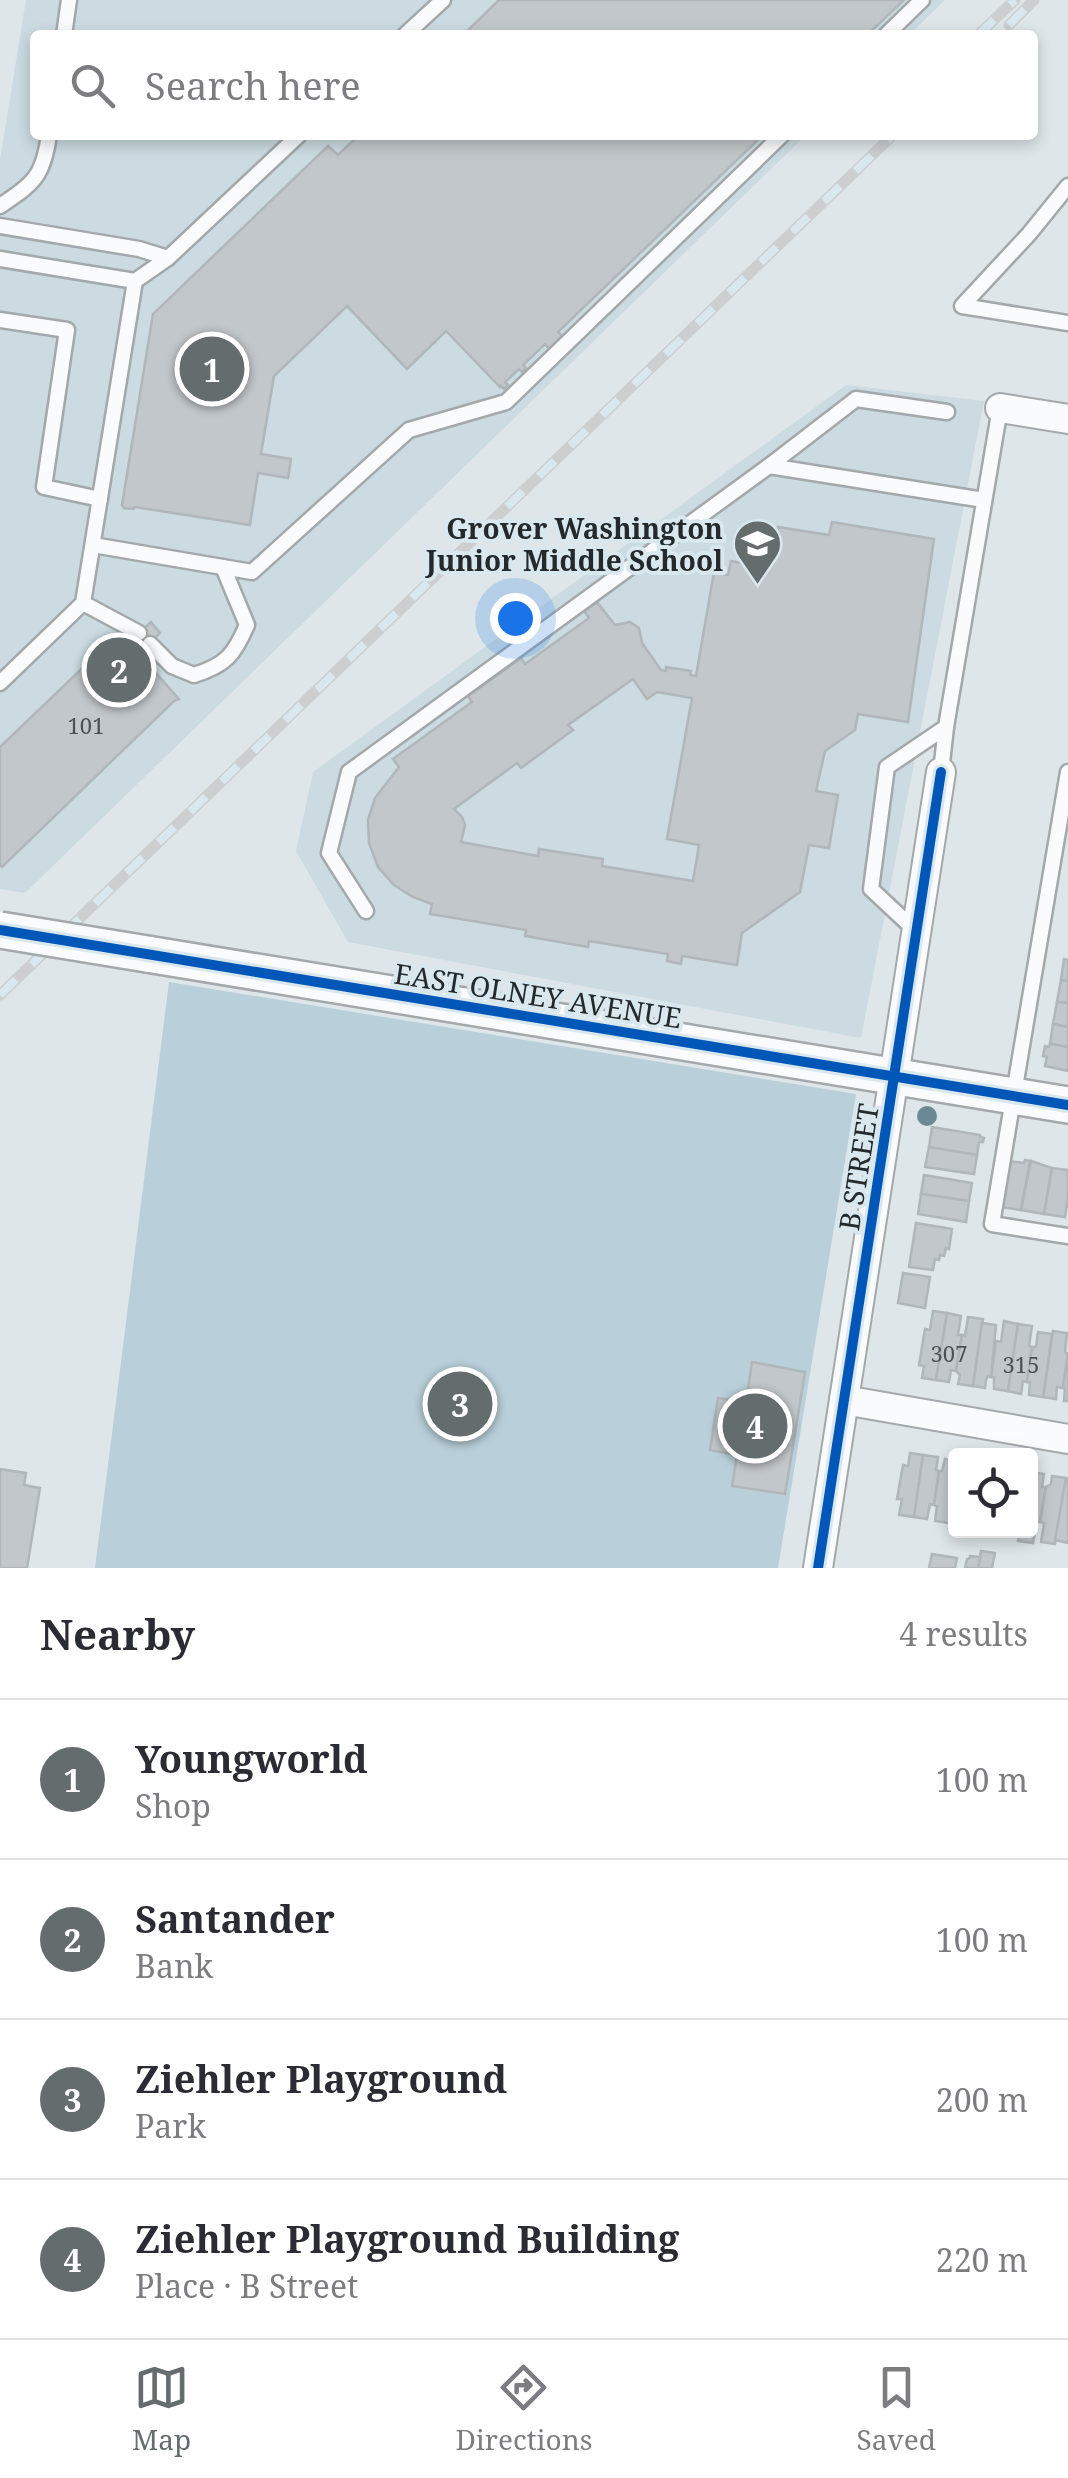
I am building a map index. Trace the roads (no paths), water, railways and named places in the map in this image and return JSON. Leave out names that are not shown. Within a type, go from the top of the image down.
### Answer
[{"type":"street","points":[[1000,408],[1068,419]]},
{"type":"street","name":"B STREET","points":[[818,1568],[941,772]]},
{"type":"street","name":"EAST OLNEY AVENUE","points":[[0,930],[1068,1105]]},
{"type":"street","points":[[844,1400],[1068,1439]]},
{"type":"lane","points":[[65,30],[69,0]]},
{"type":"lane","points":[[411,30],[443,0]]},
{"type":"lane","points":[[891,30],[922,0]]},
{"type":"lane","points":[[0,206],[30,186],[46,158],[48,140]]},
{"type":"lane","points":[[0,259],[135,281],[168,258],[294,140]]},
{"type":"lane","points":[[92,545],[252,572],[409,430],[506,402],[777,140]]},
{"type":"lane","points":[[1068,186],[962,306],[1068,324]]},
{"type":"lane","points":[[0,226],[140,249],[168,258]]},
{"type":"lane","points":[[0,683],[83,603],[135,281]]},
{"type":"lane","points":[[0,320],[67,330],[44,487],[100,499]]},
{"type":"lane","points":[[366,911],[328,853],[349,772],[856,399],[947,412]]},
{"type":"lane","points":[[941,772],[1000,408]]},
{"type":"lane","points":[[769,466],[984,500]]},
{"type":"lane","points":[[83,603],[144,638],[172,666],[194,675],[210,670],[235,653],[247,626],[223,567]]},
{"type":"lane","points":[[917,932],[871,889],[887,767],[946,726]]},
{"type":"lane","points":[[1068,772],[992,1224],[1068,1236]]},
{"type":"railway","points":[[983,30],[1015,0]]},
{"type":"railway","points":[[1009,25],[1034,0]]},
{"type":"railway","points":[[0,995],[888,140]]},
{"type":"place","name":"Youngworld","points":[[212,369]]},
{"type":"place","name":"Grover Washington Junior Middle School","points":[[758,586]]},
{"type":"place","name":"Santander","points":[[119,670]]},
{"type":"place","name":"Ziehler Playground","points":[[460,1404]]},
{"type":"place","name":"Ziehler Playground Building","points":[[755,1426]]}]
